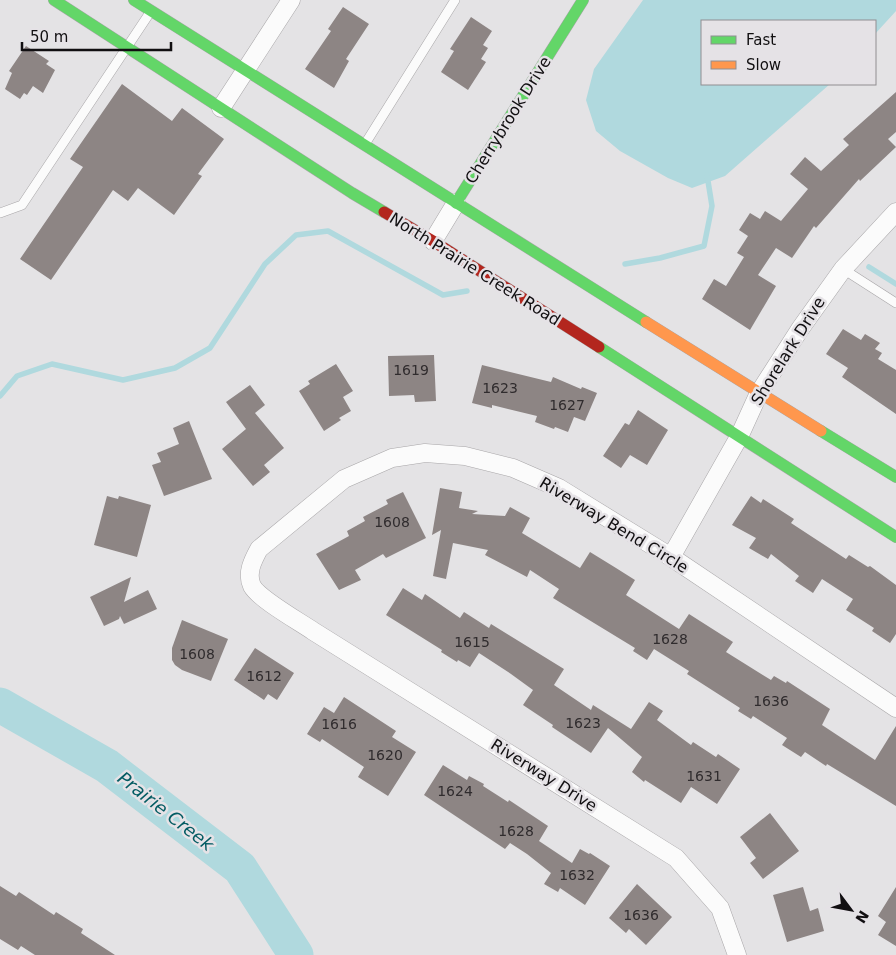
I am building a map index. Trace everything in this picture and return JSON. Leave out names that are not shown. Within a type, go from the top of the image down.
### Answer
[{"type":"main road","name":"North Prairie Creek Road","points":[[54,0],[352,193],[433,241],[896,537]]},
{"type":"main road","points":[[134,0],[896,477]]},
{"type":"main road","name":"Cherrybrook Drive","points":[[456,203],[583,0]]},
{"type":"street","points":[[221,108],[291,0]]},
{"type":"street","name":"Cherrybrook Drive","points":[[433,241],[456,203]]},
{"type":"street","name":"Shorelark Drive","points":[[671,557],[739,437],[759,393],[800,328],[843,269],[896,212]]},
{"type":"street","name":"Riverway Bend Circle","points":[[313,631],[263,598],[252,587],[250,574],[252,561],[260,549],[344,479],[392,458],[425,454],[465,456],[513,468],[559,488],[671,557],[896,708]]},
{"type":"street","name":"Riverway Drive","points":[[313,631],[676,858],[720,908],[737,955]]},
{"type":"lane","points":[[364,145],[455,0]]},
{"type":"lane","points":[[0,213],[22,205],[151,10]]},
{"type":"lane","points":[[843,269],[896,303]]},
{"type":"water","points":[[643,0],[896,0],[896,11],[876,33],[876,20],[701,20],[701,85],[829,85],[725,176],[692,188],[668,178],[620,151],[596,131],[586,100],[594,69]]},
{"type":"building","points":[[343,7],[369,24],[346,59],[349,61],[334,88],[305,69],[331,31],[328,29]]},
{"type":"building","points":[[471,17],[492,31],[483,45],[488,48],[481,59],[486,62],[468,90],[441,72],[454,51],[450,49]]},
{"type":"building","points":[[26,46],[49,61],[46,64],[55,70],[43,93],[33,86],[27,95],[24,93],[20,99],[5,89],[12,73],[9,71]]},
{"type":"building","points":[[122,84],[172,121],[182,108],[224,139],[198,174],[202,176],[174,215],[138,188],[128,201],[113,190],[51,280],[20,259],[83,167],[70,159]]},
{"type":"building","points":[[896,92],[896,132],[888,139],[896,147],[860,181],[859,179],[816,228],[814,226],[792,258],[776,248],[758,275],[776,286],[750,330],[702,299],[714,279],[726,286],[744,257],[737,253],[748,236],[739,230],[750,213],[760,219],[765,211],[781,221],[808,189],[790,174],[805,157],[821,171],[849,145],[843,139]]},
{"type":"building","points":[[843,329],[861,340],[865,334],[880,343],[875,349],[882,353],[878,359],[896,370],[896,414],[842,377],[848,368],[826,354]]},
{"type":"building","points":[[434,355],[436,401],[415,402],[414,395],[389,396],[388,356]]},
{"type":"building","points":[[336,364],[353,391],[343,397],[351,411],[339,418],[341,420],[324,431],[299,391],[310,384],[308,381]]},
{"type":"building","points":[[482,365],[551,382],[553,377],[581,389],[582,387],[597,393],[585,421],[574,417],[568,432],[555,427],[554,429],[535,422],[537,416],[492,405],[492,408],[472,403]]},
{"type":"building","points":[[250,385],[265,405],[255,413],[284,448],[264,465],[270,472],[253,486],[222,449],[246,429],[226,402]]},
{"type":"building","points":[[638,410],[668,430],[647,465],[630,455],[621,468],[603,456],[625,423],[629,425]]},
{"type":"building","points":[[189,421],[212,479],[164,496],[152,465],[161,462],[157,453],[179,444],[173,428]]},
{"type":"building","points":[[440,488],[462,492],[459,508],[478,511],[472,514],[505,516],[510,507],[530,518],[522,533],[580,568],[590,552],[616,568],[635,580],[626,595],[679,629],[689,614],[733,642],[726,652],[771,680],[774,676],[786,683],[787,681],[830,709],[822,725],[875,760],[896,726],[896,806],[805,752],[801,757],[782,745],[787,738],[753,716],[751,719],[738,711],[740,708],[687,674],[689,671],[654,649],[647,660],[633,651],[635,648],[553,598],[559,589],[530,570],[527,577],[485,555],[488,550],[453,543],[446,579],[433,576],[441,530],[432,535]]},
{"type":"building","points":[[403,492],[426,538],[386,558],[383,554],[355,570],[361,580],[339,590],[316,554],[349,536],[347,531],[365,521],[363,517],[388,504],[386,500]]},
{"type":"building","points":[[107,496],[118,499],[119,496],[151,505],[137,557],[94,545]]},
{"type":"building","points":[[751,496],[761,503],[763,499],[794,519],[791,523],[846,559],[849,555],[868,567],[870,566],[896,585],[896,634],[890,643],[872,631],[874,628],[846,610],[853,599],[822,579],[813,593],[795,581],[799,576],[771,554],[768,559],[749,548],[756,538],[732,525]]},
{"type":"building","points":[[131,577],[124,602],[148,590],[157,609],[124,624],[120,616],[119,619],[104,626],[90,597]]},
{"type":"building","points":[[403,588],[422,600],[425,594],[460,618],[464,612],[489,628],[491,624],[564,669],[554,685],[591,710],[593,705],[631,729],[649,702],[663,711],[657,720],[691,745],[693,742],[716,757],[718,754],[740,769],[717,804],[691,787],[681,803],[645,780],[644,782],[632,772],[642,757],[608,728],[591,753],[523,705],[533,690],[511,674],[479,653],[470,667],[458,660],[457,662],[441,652],[442,650],[386,615]]},
{"type":"building","points":[[182,620],[228,639],[211,681],[182,670],[172,660],[172,648]]},
{"type":"building","points":[[255,648],[294,673],[277,700],[268,694],[264,700],[234,680]]},
{"type":"building","points":[[344,697],[396,731],[392,737],[416,752],[388,796],[358,777],[364,767],[322,739],[320,742],[307,734],[324,707],[334,713]]},
{"type":"building","points":[[443,765],[467,780],[469,776],[484,784],[483,786],[508,802],[509,800],[548,826],[539,841],[572,863],[580,849],[610,866],[585,905],[560,888],[558,892],[544,884],[551,873],[527,854],[510,843],[505,849],[424,795]]},
{"type":"building","points":[[770,813],[799,851],[763,879],[750,863],[756,858],[740,837]]},
{"type":"building","points":[[637,884],[672,917],[646,945],[629,929],[626,933],[609,918]]},
{"type":"building","points":[[0,886],[16,896],[19,892],[54,915],[56,912],[83,929],[81,933],[115,955],[35,955],[21,946],[18,950],[0,939]]},
{"type":"building","points":[[803,887],[810,911],[818,908],[824,931],[787,942],[773,895]]},
{"type":"building","points":[[896,887],[896,946],[878,935],[886,922],[878,916]]},
{"type":"waterway","points":[[625,264],[660,258],[704,246],[712,206],[707,175]]},
{"type":"waterway","points":[[0,396],[17,376],[52,364],[123,380],[175,368],[210,348],[265,264],[296,235],[328,231],[443,295],[467,291]]},
{"type":"waterway","points":[[869,267],[896,284]]},
{"type":"waterway","name":"Prairie Creek","points":[[0,705],[107,766],[240,868],[296,955]]},
{"type":"traffic: fast","points":[[54,0],[384,212]]},
{"type":"traffic: fast","points":[[134,0],[646,322]]},
{"type":"traffic: fast","points":[[456,203],[583,0]]},
{"type":"traffic: fast","points":[[599,347],[896,537]]},
{"type":"traffic: fast","points":[[821,431],[896,477]]},
{"type":"traffic: slow","points":[[646,322],[821,431]]},
{"type":"traffic: jam","points":[[384,212],[599,347]]}]
